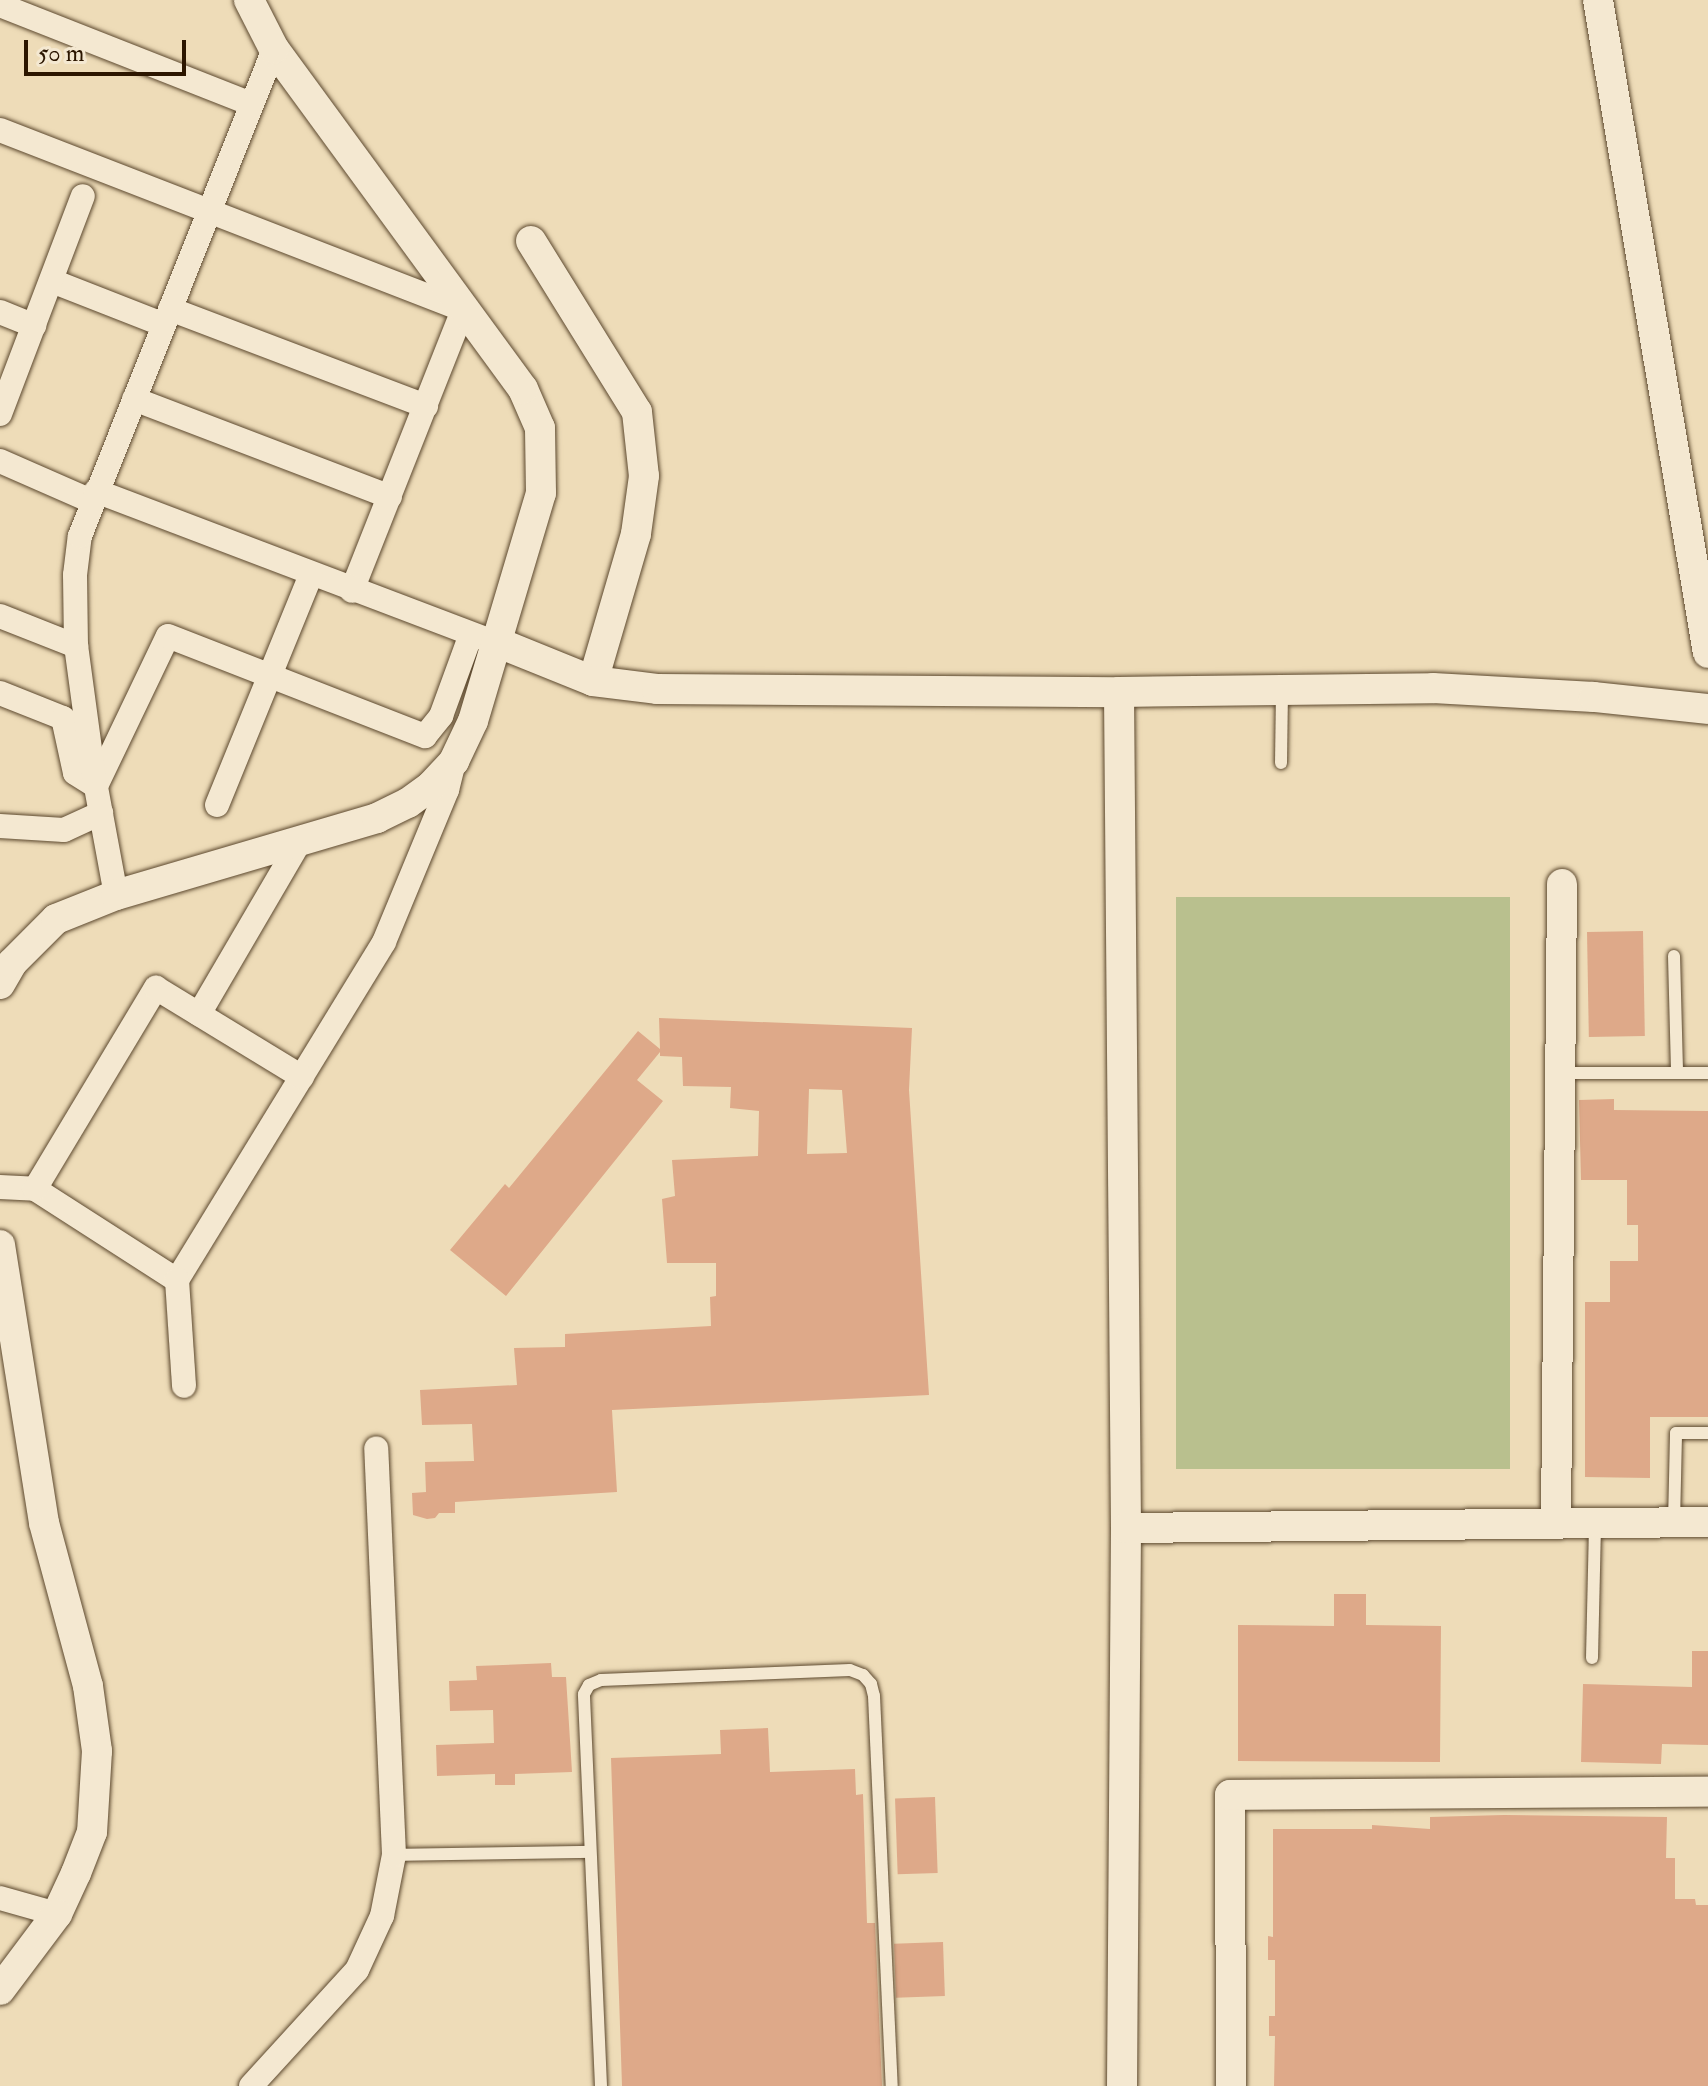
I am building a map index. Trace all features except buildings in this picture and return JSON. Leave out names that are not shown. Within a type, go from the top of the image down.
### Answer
[{"type":"street","points":[[96,786],[168,636],[425,736],[441,716],[485,638],[541,493],[540,428],[532,406],[499,353],[463,310],[274,49],[249,0]]},
{"type":"street","points":[[1598,0],[1708,653]]},
{"type":"street","points":[[0,5],[251,104]]},
{"type":"street","points":[[116,895],[96,786],[76,646],[75,575],[80,536],[274,49]]},
{"type":"street","points":[[0,130],[463,310]]},
{"type":"street","points":[[0,414],[83,196]]},
{"type":"street","points":[[531,241],[637,412],[644,476],[636,534],[593,681]]},
{"type":"street","points":[[52,281],[426,406]]},
{"type":"street","points":[[352,591],[463,310]]},
{"type":"street","points":[[0,312],[34,326]]},
{"type":"street","points":[[134,399],[390,497]]},
{"type":"street","points":[[0,461],[485,638],[593,681],[657,689],[1119,692],[1461,690],[1594,697],[1708,709]]},
{"type":"street","points":[[217,805],[311,575]]},
{"type":"street","points":[[0,616],[76,646]]},
{"type":"street","points":[[184,1386],[177,1280],[384,942],[447,790],[454,761],[473,721],[485,638]]},
{"type":"street","points":[[1119,692],[1126,1528],[1122,2086]]},
{"type":"street","points":[[0,693],[63,718],[75,773],[96,786]]},
{"type":"street","points":[[0,984],[12,963],[56,919],[116,895],[377,818],[408,803],[431,786],[454,761]]},
{"type":"street","points":[[0,826],[64,830],[101,813]]},
{"type":"street","points":[[199,1014],[300,841]]},
{"type":"street","points":[[1556,1523],[1562,884]]},
{"type":"street","points":[[35,1189],[156,988],[302,1077]]},
{"type":"street","points":[[0,1187],[35,1189],[177,1280]]},
{"type":"street","points":[[0,1245],[5,1308],[44,1523],[88,1686],[97,1751],[92,1832],[57,1914],[0,1990]]},
{"type":"street","points":[[251,2086],[357,1970],[382,1916],[394,1855],[376,1448]]},
{"type":"street","points":[[1126,1528],[1708,1522]]},
{"type":"street","points":[[1231,2086],[1230,1795],[1708,1792]]},
{"type":"street","points":[[0,1898],[57,1914]]},
{"type":"lane","points":[[1281,763],[1282,690]]},
{"type":"lane","points":[[1674,956],[1677,1073]]},
{"type":"lane","points":[[1561,1073],[1708,1073]]},
{"type":"lane","points":[[1674,1523],[1676,1433],[1708,1433]]},
{"type":"lane","points":[[1592,1658],[1595,1523]]},
{"type":"lane","points":[[601,2086],[584,1694],[589,1685],[601,1680],[850,1670],[863,1675],[871,1684],[874,1696],[892,2086]]},
{"type":"lane","points":[[394,1855],[589,1852]]},
{"type":"green space","points":[[1176,897],[1510,897],[1510,1469],[1176,1469]]}]
